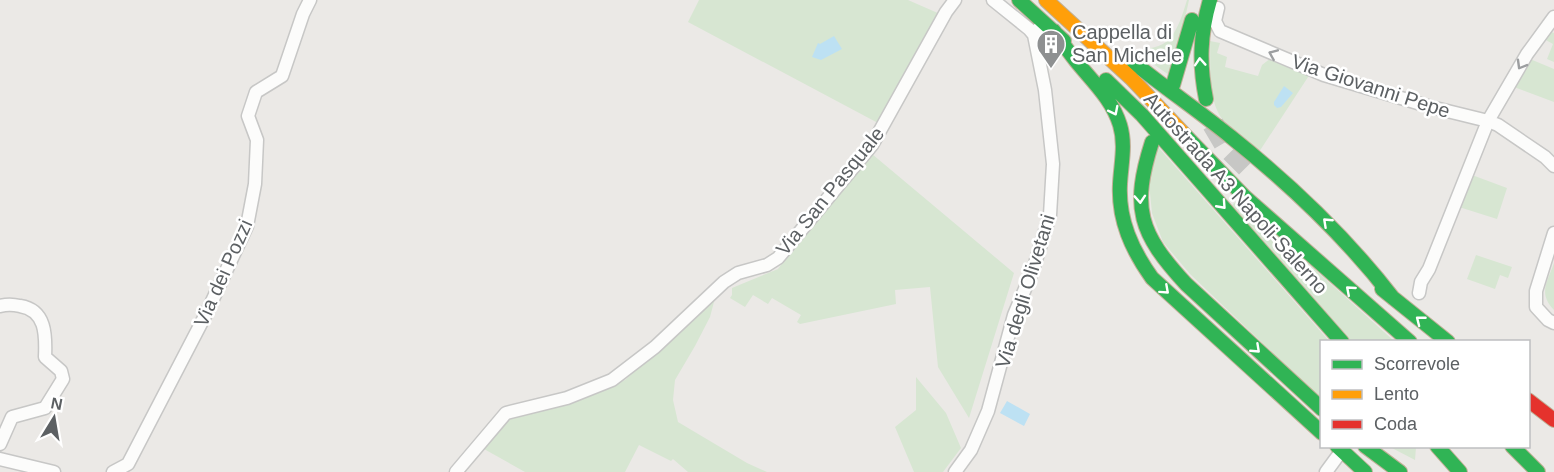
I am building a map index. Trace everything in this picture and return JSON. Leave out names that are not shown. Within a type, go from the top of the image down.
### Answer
[{"type":"highway","name":"Autostrada A3 Napoli-Salerno","points":[[1019,0],[1142,115],[1340,340]]},
{"type":"highway","name":"Autostrada A3 Napoli-Salerno","points":[[1046,0],[1131,78],[1237,189],[1409,340]]},
{"type":"highway","points":[[1062,0],[1135,64],[1257,158],[1336,231],[1376,275],[1393,298]]},
{"type":"highway","points":[[1173,85],[1198,0]]},
{"type":"highway","points":[[1206,99],[1199,51],[1202,25],[1210,0]]},
{"type":"highway","points":[[1054,31],[1073,58],[1107,98],[1120,124],[1124,154],[1119,197],[1124,228],[1138,260],[1152,278],[1320,431]]},
{"type":"highway","points":[[1152,142],[1140,179],[1139,194],[1146,228],[1154,246],[1179,278],[1320,407]]},
{"type":"highway","points":[[1247,167],[1264,183]]},
{"type":"highway","points":[[1314,230],[1350,263],[1446,340]]},
{"type":"highway","points":[[1350,263],[1409,340]]},
{"type":"highway","points":[[1530,402],[1554,420]]},
{"type":"highway","points":[[1366,448],[1400,472]]},
{"type":"highway","points":[[1438,448],[1460,472]]},
{"type":"highway","points":[[1513,448],[1538,472]]},
{"type":"highway","points":[[1337,452],[1365,472]]},
{"type":"street","name":"Via dei Pozzi","points":[[113,472],[128,464],[207,312],[247,226],[255,184],[257,140],[248,116],[256,92],[282,76],[310,0]]},
{"type":"street","name":"Via San Pasquale","points":[[456,472],[506,413],[567,398],[612,380],[655,347],[724,282],[738,273],[767,265],[778,258],[872,145],[946,12],[955,0]]},
{"type":"street","name":"Via degli Olivetani","points":[[955,472],[971,450],[988,411],[1014,315],[1033,270],[1050,215],[1053,164],[1036,32],[993,0]]},
{"type":"street","name":"Via Giovanni Pepe","points":[[1220,0],[1215,21],[1220,32],[1324,75],[1498,125],[1545,156],[1554,166]]},
{"type":"street","points":[[1419,293],[1421,282],[1430,269],[1488,121],[1527,54],[1554,17]]},
{"type":"street","points":[[1554,233],[1536,291],[1536,307],[1554,323]]},
{"type":"street","points":[[0,306],[8,304],[28,307],[37,313],[44,325],[45,357],[61,371],[63,379],[45,408],[12,417],[0,444]]},
{"type":"street","points":[[1326,472],[1337,452]]},
{"type":"street","points":[[0,459],[54,472]]},
{"type":"green space","points":[[699,0],[908,0],[940,14],[878,123],[688,22]]},
{"type":"green space","points":[[1187,0],[1189,0],[1172,77],[1133,50],[1150,48],[1166,42],[1179,23]]},
{"type":"green space","points":[[1549,31],[1554,33],[1554,62],[1547,59],[1553,44],[1544,39]]},
{"type":"green space","points":[[1210,41],[1220,43],[1217,53],[1227,57],[1225,67],[1258,76],[1262,65],[1271,58],[1310,74],[1259,152],[1223,120],[1214,103]]},
{"type":"green space","points":[[1530,59],[1554,69],[1554,102],[1514,87]]},
{"type":"green space","points":[[1158,147],[1328,340],[1320,340],[1320,398],[1190,274],[1163,242],[1152,213],[1149,183]]},
{"type":"green space","points":[[872,154],[1014,273],[969,418],[938,367],[930,287],[895,290],[896,304],[800,324],[797,322],[801,315],[772,298],[768,304],[753,295],[745,307],[730,298],[732,288],[778,269],[805,232]]},
{"type":"green space","points":[[1472,175],[1507,188],[1497,219],[1459,207]]},
{"type":"green space","points":[[1238,200],[1393,340],[1350,340],[1232,205]]},
{"type":"green space","points":[[1476,255],[1512,267],[1508,278],[1500,275],[1495,289],[1467,279]]},
{"type":"green space","points":[[1554,263],[1554,310],[1546,298],[1545,288]]},
{"type":"green space","points":[[715,298],[710,317],[675,380],[673,400],[678,422],[747,463],[767,472],[688,472],[673,459],[671,461],[639,445],[625,472],[525,472],[484,449],[510,419],[571,403],[625,380]]},
{"type":"green space","points":[[916,377],[946,413],[961,448],[943,472],[914,472],[895,427],[916,410]]},
{"type":"green space","points":[[1392,448],[1416,448],[1415,460]]},
{"type":"water","points":[[834,36],[842,49],[821,60],[812,57],[818,43]]},
{"type":"water","points":[[1284,86],[1293,93],[1281,107],[1277,108],[1274,102]]},
{"type":"water","points":[[1007,401],[1030,414],[1024,426],[1000,413]]},
{"type":"tunnel","points":[[1213,124],[1226,146],[1247,167]]},
{"type":"traffic: fast","points":[[1019,0],[1064,41]]},
{"type":"traffic: fast","points":[[1206,99],[1202,74],[1202,49],[1204,25],[1210,0]]},
{"type":"traffic: fast","points":[[1173,85],[1192,20]]},
{"type":"traffic: fast","points":[[1054,31],[1101,91],[1120,125],[1123,140],[1121,210],[1133,245],[1152,278],[1320,431]]},
{"type":"traffic: fast","points":[[1133,62],[1231,137],[1296,193],[1337,233],[1393,298]]},
{"type":"traffic: fast","points":[[1106,80],[1142,115],[1340,340]]},
{"type":"traffic: fast","points":[[1183,133],[1245,197],[1408,340]]},
{"type":"traffic: fast","points":[[1152,142],[1142,185],[1141,202],[1149,234],[1158,250],[1186,284],[1320,407]]},
{"type":"traffic: fast","points":[[1382,289],[1446,340]]},
{"type":"traffic: fast","points":[[1339,448],[1365,472]]},
{"type":"traffic: fast","points":[[1368,448],[1400,472]]},
{"type":"traffic: fast","points":[[1439,448],[1460,472]]},
{"type":"traffic: fast","points":[[1514,448],[1538,472]]},
{"type":"traffic: slow","points":[[1046,0],[1131,78],[1183,133]]},
{"type":"traffic: jam","points":[[1530,402],[1554,420]]},
{"type":"place","name":"Cappella di San Michele","points":[[1051,70]]}]
